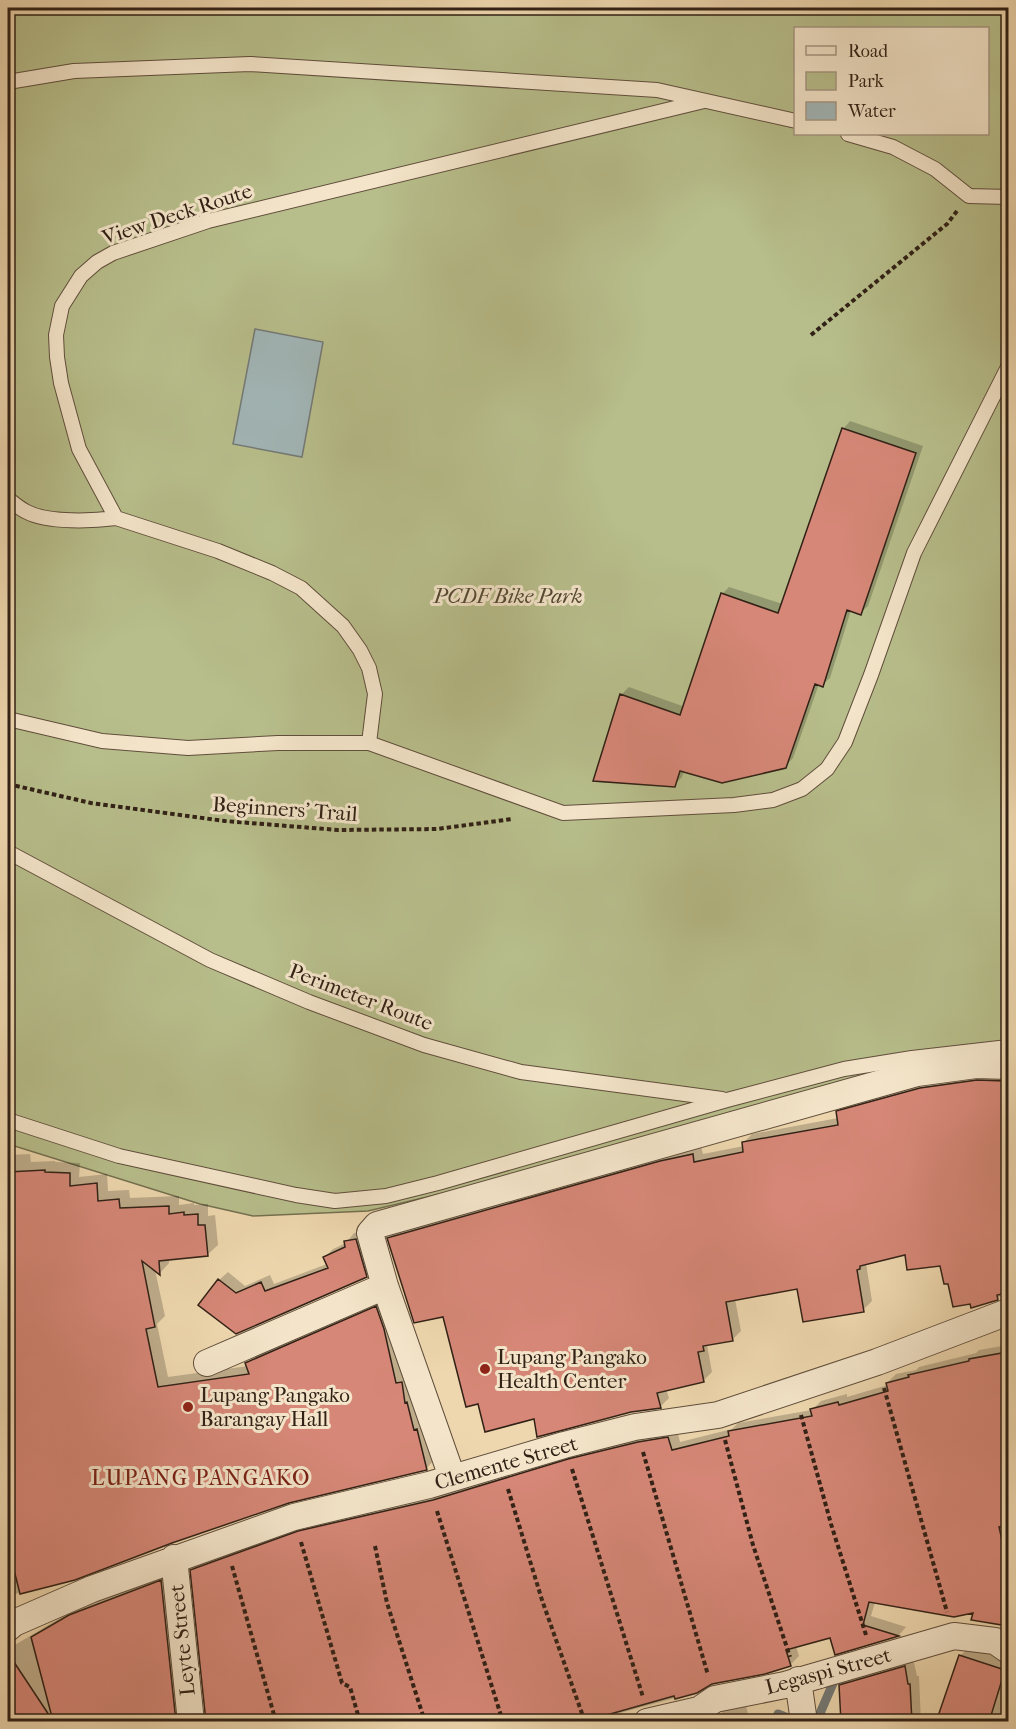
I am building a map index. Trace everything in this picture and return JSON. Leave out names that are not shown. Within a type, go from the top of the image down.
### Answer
[{"type":"street","points":[[440,1481],[370,1233],[377,1225],[917,1073],[976,1065],[1008,1066]]},
{"type":"street","points":[[207,1363],[385,1286]]},
{"type":"street","name":"Clemente Street","points":[[10,1619],[174,1558],[294,1518],[500,1465],[564,1445],[635,1427],[718,1415],[877,1362],[1008,1312]]},
{"type":"street","name":"Leyte Street","points":[[174,1558],[191,1722]]},
{"type":"street","name":"Legaspi Street","points":[[649,1721],[699,1710],[715,1699],[785,1685],[954,1636],[995,1641],[1008,1650]]},
{"type":"street","points":[[798,1680],[804,1722]]},
{"type":"lane","points":[[8,82],[74,71],[250,64],[657,90],[794,121]]},
{"type":"lane","name":"View Deck Route","points":[[116,518],[79,449],[57,357],[56,335],[62,306],[81,276],[97,262],[113,253],[208,221],[704,101]]},
{"type":"lane","points":[[851,135],[892,147],[934,169],[969,196],[1008,197]]},
{"type":"lane","points":[[8,719],[102,741],[188,748],[278,743],[369,743],[563,813],[734,805],[773,800],[802,789],[827,769],[845,742],[914,553],[1008,367]]},
{"type":"lane","points":[[8,499],[29,513],[57,519],[93,521],[116,518],[218,551],[272,573],[301,588],[343,626],[360,650],[369,668],[375,694],[369,743]]},
{"type":"lane","name":"Perimeter Route","points":[[8,852],[210,960],[309,1002],[424,1045],[521,1072],[727,1100]]},
{"type":"lane","points":[[8,1120],[119,1156],[296,1195],[335,1201],[386,1196],[438,1183],[844,1069],[912,1058],[1008,1047]]},
{"type":"path","points":[[811,335],[947,224]]},
{"type":"path","name":"Beginners' Trail","points":[[8,784],[91,803],[225,821],[339,830],[437,829],[517,819]]},
{"type":"path","points":[[877,1362],[954,1636]]},
{"type":"path","points":[[794,1390],[831,1524],[873,1659]]},
{"type":"path","points":[[718,1415],[753,1545],[798,1680]]},
{"type":"path","points":[[635,1427],[715,1699]]},
{"type":"path","points":[[564,1445],[649,1721]]},
{"type":"path","points":[[500,1465],[542,1600],[585,1722]]},
{"type":"path","points":[[440,1481],[503,1722]]},
{"type":"path","points":[[294,1518],[342,1683],[350,1687],[360,1722]]},
{"type":"path","points":[[225,1542],[276,1722]]},
{"type":"path","points":[[375,1546],[387,1603],[425,1722]]},
{"type":"green space","name":"PCDF Bike Park","points":[[8,8],[1008,8],[1008,1059],[368,1211],[253,1216],[200,1204],[8,1144]]},
{"type":"water","points":[[255,329],[323,342],[302,457],[233,444]]},
{"type":"building","points":[[842,428],[916,453],[861,615],[847,610],[823,687],[815,684],[786,768],[722,783],[680,771],[675,787],[593,781],[620,694],[680,715],[721,593],[778,613]]},
{"type":"building","points":[[977,1080],[1005,1081],[1008,1122],[1008,1293],[997,1295],[998,1300],[971,1308],[970,1304],[953,1307],[948,1284],[944,1284],[940,1266],[907,1270],[905,1255],[860,1266],[857,1270],[864,1312],[803,1322],[797,1289],[726,1302],[733,1341],[703,1346],[704,1351],[698,1352],[704,1382],[657,1393],[661,1408],[631,1412],[537,1437],[534,1419],[485,1432],[478,1404],[466,1407],[443,1317],[414,1323],[387,1238],[660,1161],[693,1154],[694,1162],[743,1152],[742,1142],[838,1125],[836,1111],[920,1088]]},
{"type":"building","points":[[45,1170],[45,1172],[70,1173],[70,1186],[97,1183],[98,1201],[119,1199],[120,1208],[169,1206],[169,1214],[184,1212],[184,1215],[198,1214],[198,1225],[205,1225],[208,1256],[159,1261],[160,1275],[142,1261],[155,1327],[146,1329],[158,1387],[249,1374],[245,1363],[376,1306],[384,1329],[396,1383],[402,1382],[405,1403],[407,1402],[414,1430],[417,1429],[427,1470],[289,1503],[172,1543],[75,1580],[20,1594],[8,1546],[8,1172]]},
{"type":"building","points":[[356,1239],[367,1277],[236,1334],[198,1305],[218,1279],[236,1293],[261,1282],[265,1291],[328,1268],[323,1257],[345,1247],[344,1241]]},
{"type":"building","points":[[1002,1353],[1003,1361],[1008,1360],[1008,1526],[999,1527],[1008,1567],[1008,1626],[971,1620],[973,1613],[954,1617],[869,1602],[863,1625],[899,1636],[835,1655],[830,1638],[786,1650],[791,1666],[765,1674],[712,1684],[697,1693],[675,1699],[674,1696],[582,1722],[206,1722],[190,1570],[298,1531],[433,1500],[568,1459],[668,1437],[672,1450],[729,1436],[728,1431],[812,1416],[810,1409],[838,1402],[839,1405],[888,1391],[886,1383],[909,1377],[908,1375]]},
{"type":"building","points":[[161,1580],[176,1722],[16,1722],[8,1673],[8,1653],[53,1721],[31,1637],[69,1615]]},
{"type":"building","points":[[959,1655],[1005,1670],[989,1722],[936,1722]]},
{"type":"building","points":[[905,1666],[908,1684],[910,1684],[912,1722],[841,1722],[839,1685]]},
{"type":"waterway","points":[[820,1722],[818,1718],[834,1681],[841,1679]]},
{"type":"waterway","points":[[778,1714],[788,1718]]},
{"type":"place","name":"Lupang Pangako Health Center","points":[[485,1369]]},
{"type":"place","name":"Lupang Pangako Barangay Hall","points":[[188,1407]]},
{"type":"district","name":"LUPANG PANGAKO","points":[[201,1477]]}]
